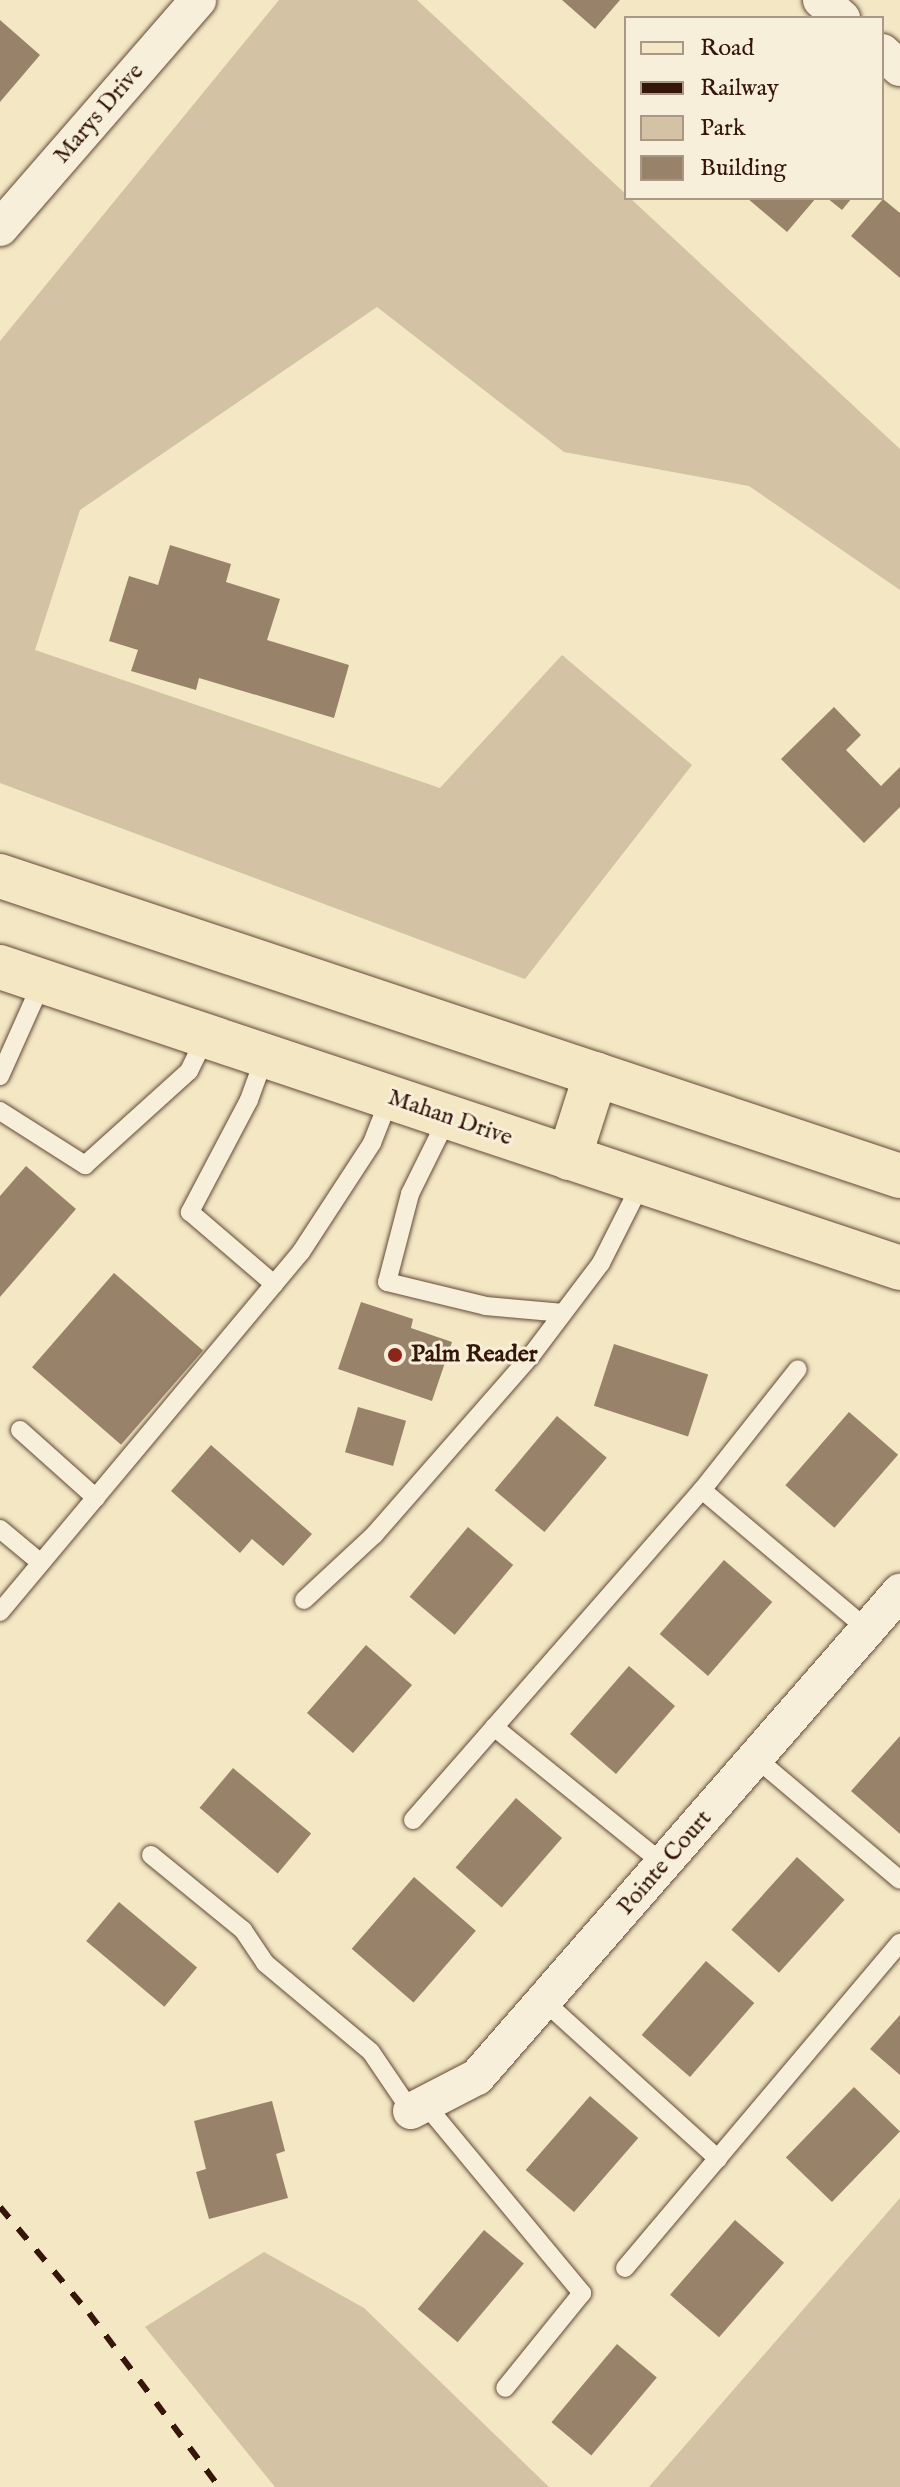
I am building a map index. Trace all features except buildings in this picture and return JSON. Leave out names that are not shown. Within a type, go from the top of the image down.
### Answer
[{"type":"main road","points":[[0,876],[900,1176]]},
{"type":"main road","name":"Mahan Drive","points":[[0,967],[900,1268]]},
{"type":"main road","points":[[569,1158],[596,1074]]},
{"type":"street","name":"Marys Drive","points":[[0,228],[198,0]]},
{"type":"street","points":[[821,0],[840,16]]},
{"type":"street","points":[[884,54],[900,68]]},
{"type":"street","name":"Pointe Court","points":[[418,2107],[477,2077],[900,1592]]},
{"type":"lane","points":[[0,1076],[42,982]]},
{"type":"lane","points":[[0,1111],[85,1165],[189,1071],[206,1036]]},
{"type":"lane","points":[[265,1056],[249,1100],[190,1212],[274,1284]]},
{"type":"lane","points":[[0,1612],[274,1284],[372,1143],[390,1097]]},
{"type":"lane","points":[[448,1117],[410,1194],[387,1282],[486,1306],[563,1313]]},
{"type":"lane","points":[[304,1600],[374,1535],[563,1313],[601,1263],[642,1182]]},
{"type":"lane","points":[[413,1820],[702,1490],[798,1369]]},
{"type":"lane","points":[[20,1430],[96,1498]]},
{"type":"lane","points":[[702,1490],[868,1630]]},
{"type":"lane","points":[[0,1529],[41,1563]]},
{"type":"lane","points":[[494,1727],[664,1864]]},
{"type":"lane","points":[[757,1759],[900,1880]]},
{"type":"lane","points":[[151,1855],[243,1930],[265,1963],[371,2052],[582,2293],[505,2388]]},
{"type":"lane","points":[[625,2268],[900,1943]]},
{"type":"lane","points":[[544,2001],[718,2159]]},
{"type":"green space","points":[[279,0],[417,0],[624,192],[624,200],[632,200],[900,449],[900,590],[749,486],[564,452],[377,307],[80,510],[35,650],[440,788],[562,655],[692,765],[525,979],[0,783],[0,341]]},
{"type":"green space","points":[[900,2198],[900,2487],[649,2487]]},
{"type":"green space","points":[[264,2252],[364,2308],[549,2487],[275,2487],[145,2327]]},
{"type":"railway","points":[[0,2207],[89,2313],[219,2487]]},
{"type":"place","name":"Palm Reader","points":[[395,1355]]}]
